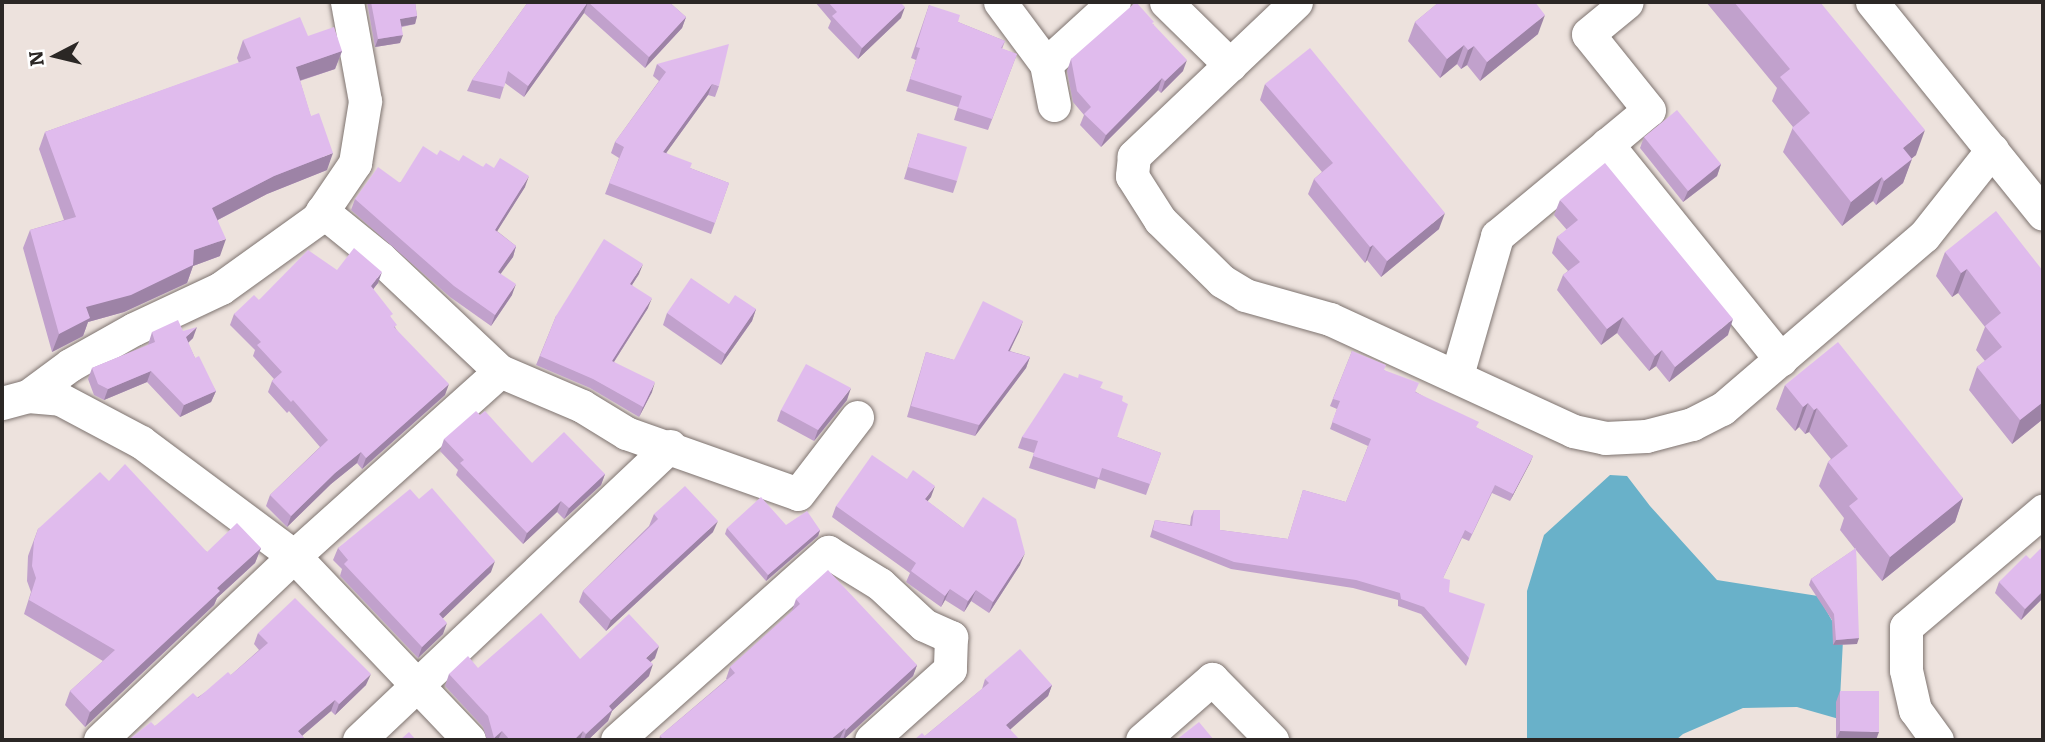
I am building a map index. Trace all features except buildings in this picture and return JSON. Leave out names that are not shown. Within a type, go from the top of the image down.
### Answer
[{"type":"street","points":[[15,400],[113,341],[221,288],[317,219],[355,163],[365,101],[347,2]]},
{"type":"street","points":[[1000,2],[1046,64],[1054,105]]},
{"type":"street","points":[[1046,64],[1114,2]]},
{"type":"street","points":[[1166,2],[1230,65]]},
{"type":"street","points":[[1296,2],[1134,156],[1132,176],[1160,220],[1222,281],[1245,295],[1331,318],[1573,431],[1605,438],[1646,436],[1692,424],[1722,409],[1924,236],[1992,150]]},
{"type":"street","points":[[1457,375],[1497,236],[1649,110],[1588,34],[1627,2]]},
{"type":"street","points":[[1872,2],[2043,214]]},
{"type":"street","points":[[1607,144],[1781,360]]},
{"type":"street","points":[[322,211],[380,258],[500,371],[582,406],[626,433],[670,446],[798,494],[857,417]]},
{"type":"street","points":[[100,740],[293,556],[500,371]]},
{"type":"street","points":[[15,400],[60,399],[141,442],[293,556],[469,740]]},
{"type":"street","points":[[359,740],[670,446]]},
{"type":"street","points":[[1937,740],[1916,710],[1906,670],[1906,626],[2043,511]]},
{"type":"street","points":[[617,740],[828,552],[880,584],[924,625],[951,637],[950,669],[871,740]]},
{"type":"street","points":[[1142,740],[1212,679],[1272,740]]},
{"type":"water","points":[[1610,475],[1627,476],[1650,506],[1717,580],[1818,596],[1843,640],[1839,719],[1797,707],[1743,708],[1683,734],[1676,740],[1527,740],[1527,591],[1544,535]]}]
